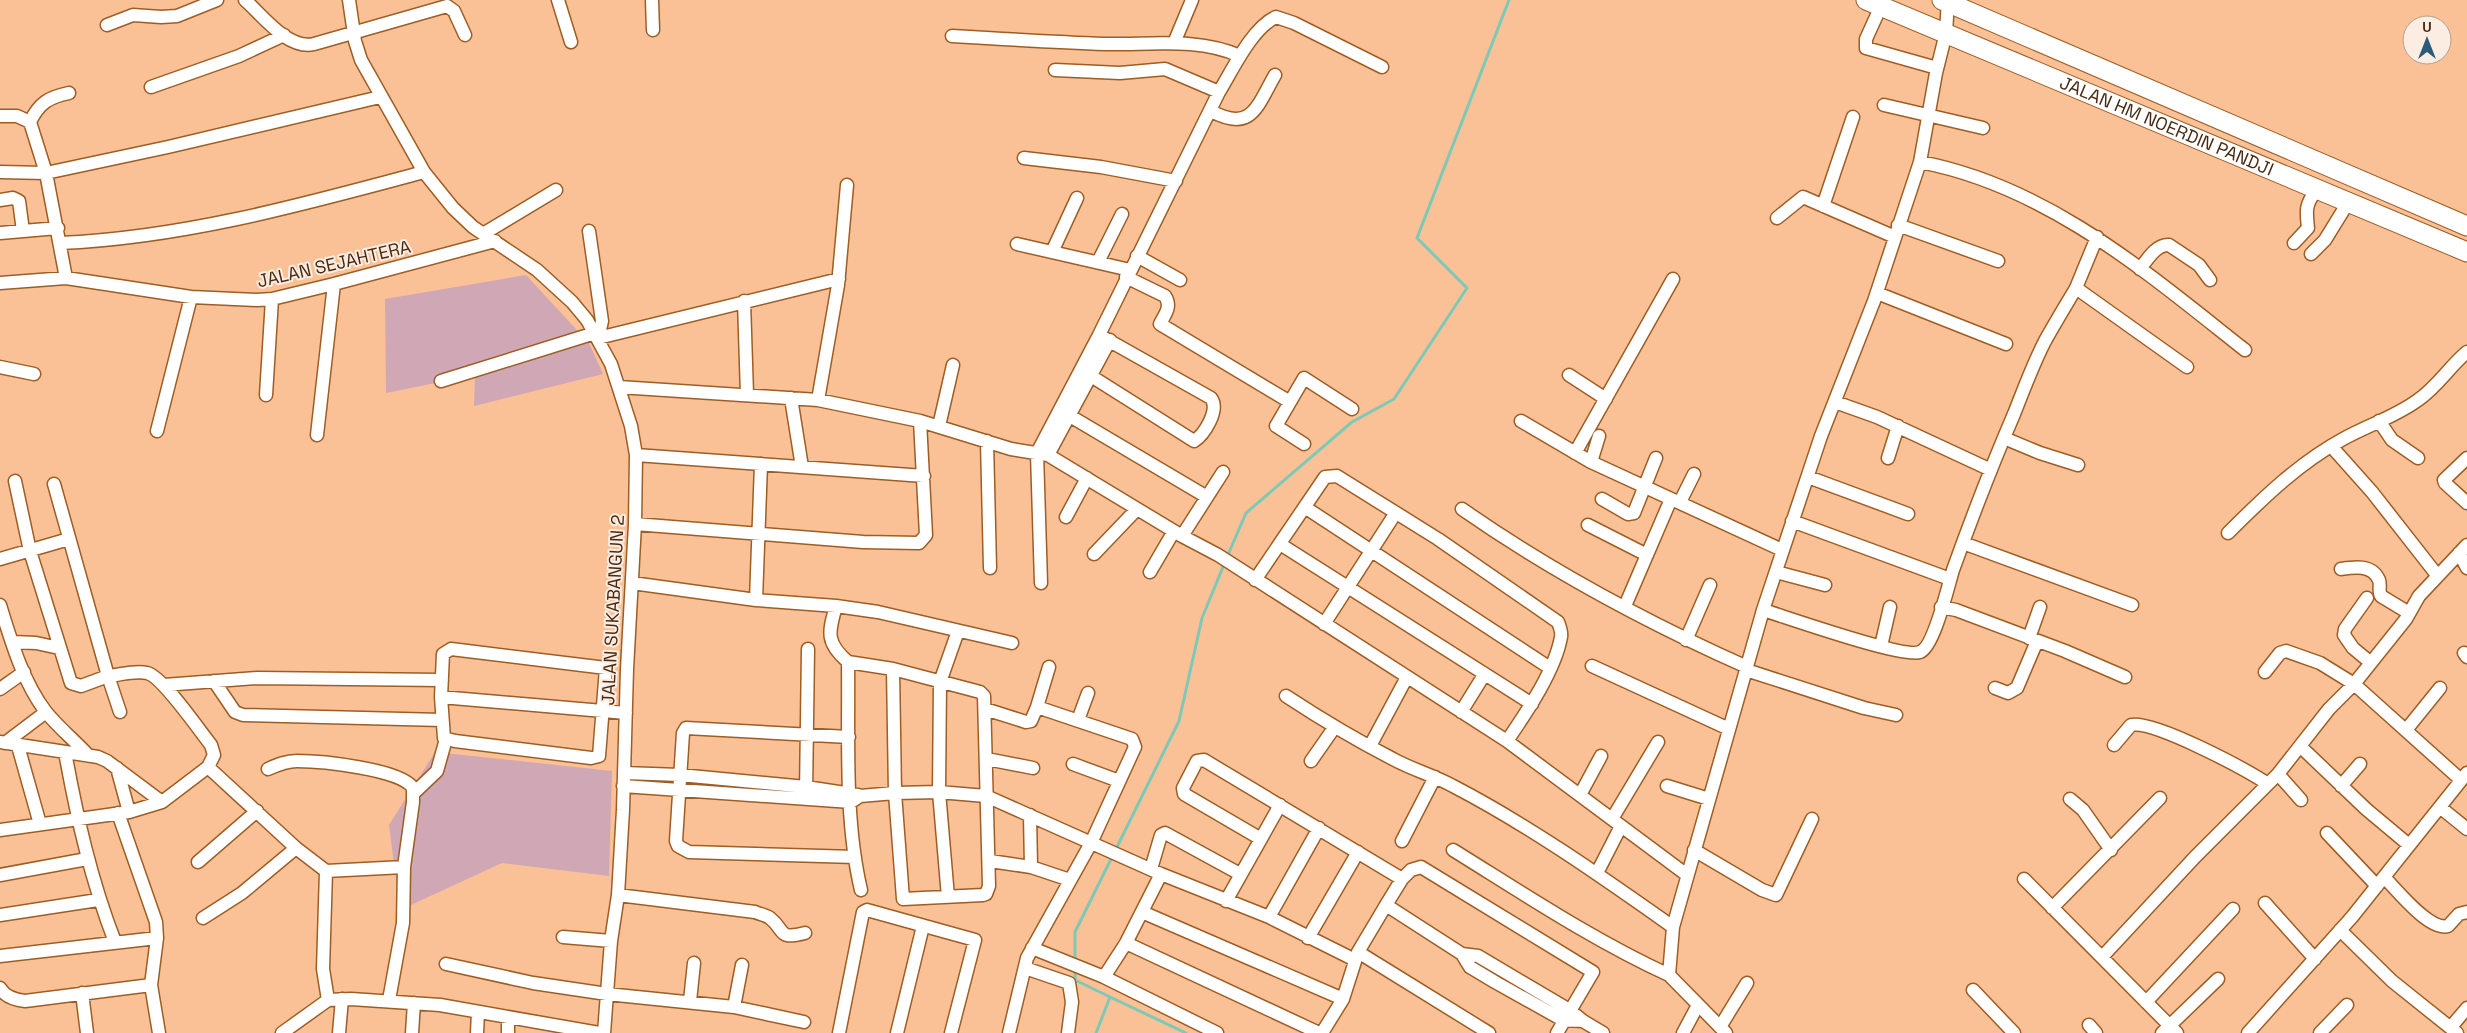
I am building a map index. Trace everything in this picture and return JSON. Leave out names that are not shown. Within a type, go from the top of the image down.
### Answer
[{"type":"main road","name":"JALAN HM NOERDIN PANDJI","points":[[1946,1],[2467,226]]},
{"type":"main road","name":"JALAN HM NOERDIN PANDJI","points":[[1874,3],[2467,252]]},
{"type":"street","points":[[245,0],[284,35],[297,44],[305,46],[447,6],[454,11],[466,35]]},
{"type":"street","name":"JALAN SUKABANGUN 2","points":[[349,0],[361,60],[380,97],[424,172],[453,208],[483,234],[537,270],[587,320],[619,387],[631,426],[636,455],[635,524],[627,669],[624,773],[618,896],[611,942],[604,1033]]},
{"type":"street","points":[[558,0],[571,42]]},
{"type":"street","points":[[652,0],[652,30]]},
{"type":"street","points":[[1174,43],[1192,0]]},
{"type":"street","points":[[107,25],[133,14],[161,17],[177,16],[214,1]]},
{"type":"street","points":[[1670,975],[1674,926],[1687,874],[1763,610],[1792,521],[1876,293],[1920,162],[1937,68],[1946,32],[1946,1]]},
{"type":"street","points":[[1874,3],[1866,39],[1866,48],[1937,68]]},
{"type":"street","points":[[1043,454],[1070,416],[1091,376],[1128,273],[1220,92],[1240,56],[1258,32],[1276,17],[1294,23],[1382,66]]},
{"type":"street","points":[[151,87],[239,56],[284,35]]},
{"type":"street","points":[[952,36],[1098,44],[1174,43],[1220,48],[1240,56]]},
{"type":"street","points":[[1055,70],[1120,73],[1164,69],[1220,92]]},
{"type":"street","points":[[1211,111],[1230,120],[1244,119],[1255,109],[1275,75]]},
{"type":"street","points":[[30,122],[41,104],[54,96],[69,92]]},
{"type":"street","points":[[0,172],[46,173],[168,147],[380,97]]},
{"type":"street","points":[[1884,105],[1983,128]]},
{"type":"street","points":[[0,116],[17,116],[30,122],[46,173],[66,278]]},
{"type":"street","points":[[1823,206],[1853,117]]},
{"type":"street","points":[[1024,158],[1101,167],[1176,181]]},
{"type":"street","points":[[1920,162],[1965,172],[2014,190],[2098,237],[2245,350]]},
{"type":"street","points":[[60,243],[127,239],[158,234],[236,218],[424,172]]},
{"type":"street","points":[[818,400],[838,279],[847,185]]},
{"type":"street","points":[[2294,243],[2308,228],[2305,219],[2307,208],[2317,189]]},
{"type":"street","points":[[483,234],[556,190]]},
{"type":"street","points":[[1776,218],[1803,197],[1823,206],[1896,231],[1998,261]]},
{"type":"street","points":[[0,200],[13,198],[19,201],[24,231]]},
{"type":"street","points":[[1052,252],[1077,198]]},
{"type":"street","points":[[2312,254],[2325,240],[2349,201]]},
{"type":"street","points":[[1098,262],[1122,214]]},
{"type":"street","points":[[0,233],[58,228]]},
{"type":"street","points":[[589,231],[602,321],[596,336]]},
{"type":"street","points":[[1763,610],[1839,635],[1881,646],[1912,653],[1923,651],[1932,638],[1950,579],[1990,470],[2045,341],[2076,288],[2098,237]]},
{"type":"street","name":"JALAN SEJAHTERA","points":[[0,284],[66,278],[191,297],[233,301],[272,299],[495,241]]},
{"type":"street","points":[[1017,244],[1098,262],[1128,273],[1165,296],[1169,302],[1169,307],[1160,324],[1290,402]]},
{"type":"street","points":[[2140,269],[2157,248],[2163,244],[2169,244],[2199,266],[2210,280]]},
{"type":"street","points":[[1137,256],[1180,280]]},
{"type":"street","points":[[441,381],[596,336],[838,279]]},
{"type":"street","points":[[1575,453],[1673,279]]},
{"type":"street","points":[[317,435],[334,284]]},
{"type":"street","points":[[2076,288],[2187,367]]},
{"type":"street","points":[[1876,293],[2006,344]]},
{"type":"street","points":[[157,431],[191,297]]},
{"type":"street","points":[[266,395],[272,299]]},
{"type":"street","points":[[744,301],[748,395]]},
{"type":"street","points":[[1091,376],[1194,441],[1211,418],[1214,408],[1211,398],[1105,337]]},
{"type":"street","points":[[1041,583],[1043,454],[1105,337]]},
{"type":"street","points":[[2228,533],[2284,480],[2331,446],[2379,421],[2401,412],[2419,400],[2467,352]]},
{"type":"street","points":[[938,426],[953,365]]},
{"type":"street","points":[[0,367],[34,374]]},
{"type":"street","points":[[1569,375],[1606,399]]},
{"type":"street","points":[[1304,444],[1276,426],[1304,378],[1352,409]]},
{"type":"street","points":[[619,387],[818,400],[920,421],[1011,450],[1043,454],[1218,556],[1507,741],[1687,874]]},
{"type":"street","points":[[791,398],[802,467]]},
{"type":"street","points":[[1835,402],[1898,426],[1990,470]]},
{"type":"street","points":[[1070,416],[1207,497]]},
{"type":"street","points":[[635,524],[863,542],[919,543],[926,535],[920,421]]},
{"type":"street","points":[[1521,421],[1591,462],[1646,489],[1676,500],[1782,550]]},
{"type":"street","points":[[2379,421],[2392,440],[2418,458]]},
{"type":"street","points":[[1888,458],[1898,426]]},
{"type":"street","points":[[1591,462],[1599,436]]},
{"type":"street","points":[[2004,438],[2040,453],[2078,465]]},
{"type":"street","points":[[987,441],[990,568]]},
{"type":"street","points":[[2331,446],[2372,492],[2437,575]]},
{"type":"street","points":[[636,455],[924,476]]},
{"type":"street","points":[[1602,499],[1628,514],[1636,511],[1646,489],[1656,458]]},
{"type":"street","points":[[2467,458],[2444,480],[2444,483],[2467,502]]},
{"type":"street","points":[[756,600],[762,464]]},
{"type":"street","points":[[1150,572],[1207,497],[1223,472]]},
{"type":"street","points":[[1625,606],[1647,555],[1676,500],[1694,474]]},
{"type":"street","points":[[1255,580],[1306,508],[1325,477],[1333,475],[1438,539],[1558,622],[1561,637],[1550,668],[1532,704],[1507,741]]},
{"type":"street","points":[[1808,477],[1908,514]]},
{"type":"street","points":[[1066,517],[1087,478]]},
{"type":"street","points":[[0,830],[77,820],[123,812],[162,802],[208,767],[213,758],[213,748],[164,685],[154,676],[145,672],[108,676],[82,686],[73,685],[59,648],[30,551],[15,481]]},
{"type":"street","points":[[54,484],[108,676],[120,712]]},
{"type":"street","points":[[1306,508],[1550,668]]},
{"type":"street","points":[[1462,508],[1571,579],[1686,640],[1746,668],[1864,708],[1896,715]]},
{"type":"street","points":[[1094,554],[1137,509]]},
{"type":"street","points":[[1324,624],[1395,514]]},
{"type":"street","points":[[1792,521],[1950,579]]},
{"type":"street","points":[[1588,526],[1647,555]]},
{"type":"street","points":[[0,559],[69,539]]},
{"type":"street","points":[[1963,543],[2132,605]]},
{"type":"street","points":[[1280,544],[1532,704]]},
{"type":"street","points":[[2103,956],[2195,857],[2278,774],[2329,709],[2354,684],[2371,663],[2406,619],[2409,612],[2437,575],[2463,549]]},
{"type":"street","points":[[2463,549],[2467,568]]},
{"type":"street","points":[[2342,569],[2362,567],[2374,573],[2379,580],[2382,596],[2409,612]]},
{"type":"street","points":[[1776,572],[1825,585]]},
{"type":"street","points":[[632,583],[756,600],[836,606],[878,612],[1012,642]]},
{"type":"street","points":[[1686,640],[1710,585]]},
{"type":"street","points":[[2367,598],[2345,629],[2344,635],[2353,648],[2371,663]]},
{"type":"street","points":[[0,605],[24,672],[46,712],[87,754]]},
{"type":"street","points":[[836,606],[829,635],[837,653],[848,662],[893,669],[980,692],[984,696],[987,759],[986,796],[990,861],[990,886],[986,894],[903,899],[895,793],[893,669]]},
{"type":"street","points":[[1881,646],[1890,607]]},
{"type":"street","points":[[1941,607],[1956,610],[2125,677]]},
{"type":"street","points":[[1995,688],[2008,693],[2017,688],[2033,640],[2040,607]]},
{"type":"street","points":[[948,897],[939,792],[940,682],[958,631]]},
{"type":"street","points":[[13,642],[36,642],[59,648]]},
{"type":"street","points":[[606,668],[601,753],[596,758],[446,739],[442,734],[443,654],[449,649],[627,669]]},
{"type":"street","points":[[806,792],[808,649]]},
{"type":"street","points":[[2248,1033],[2381,882],[2409,845],[2441,808],[2464,776],[2406,730],[2354,684],[2320,663],[2286,651],[2280,653],[2265,672]]},
{"type":"street","points":[[848,662],[849,737],[854,797],[855,857],[861,890]]},
{"type":"street","points":[[1592,666],[1729,729]]},
{"type":"street","points":[[985,709],[1026,722],[1033,718],[1049,667]]},
{"type":"street","points":[[0,689],[24,672]]},
{"type":"street","points":[[1461,712],[1484,675]]},
{"type":"street","points":[[164,685],[256,678],[442,680]]},
{"type":"street","points":[[1370,746],[1407,678]]},
{"type":"street","points":[[214,681],[235,712],[243,715],[442,720]]},
{"type":"street","points":[[2406,730],[2440,688]]},
{"type":"street","points":[[1078,720],[1088,693]]},
{"type":"street","points":[[1286,696],[1334,728],[1412,769],[1435,777],[1517,823],[1597,873],[1674,926]]},
{"type":"street","points":[[441,697],[626,713]]},
{"type":"street","points":[[1009,1033],[1025,968],[1070,880],[1094,844],[1119,781],[1135,747],[1134,740],[1037,707]]},
{"type":"street","points":[[2,742],[46,712]]},
{"type":"street","points":[[2114,745],[2131,725],[2144,725],[2203,748],[2247,770],[2268,784]]},
{"type":"street","points":[[849,737],[686,728],[683,733],[676,841],[683,850],[689,852],[855,857]]},
{"type":"street","points":[[1311,761],[1334,728]]},
{"type":"street","points":[[414,793],[437,771],[446,739]]},
{"type":"street","points":[[2,742],[18,746],[87,754],[107,761],[162,802]]},
{"type":"street","points":[[1597,873],[1616,822],[1658,742]]},
{"type":"street","points":[[18,746],[40,824]]},
{"type":"street","points":[[2300,746],[2341,786],[2409,845]]},
{"type":"street","points":[[65,752],[86,859],[98,900],[114,942]]},
{"type":"street","points":[[1580,795],[1601,756]]},
{"type":"street","points":[[987,759],[1033,768]]},
{"type":"street","points":[[1261,839],[1184,794],[1183,788],[1197,761],[1204,760],[1402,879]]},
{"type":"street","points":[[268,769],[286,762],[298,761],[367,768],[402,779],[411,785],[414,793],[404,867],[403,922],[389,1000]]},
{"type":"street","points":[[1074,764],[1119,781]]},
{"type":"street","points":[[2341,786],[2360,764]]},
{"type":"street","points":[[208,767],[296,848],[326,871],[404,867]]},
{"type":"street","points":[[117,768],[123,812],[154,917],[157,938],[151,985],[159,1033]]},
{"type":"street","points":[[624,773],[680,775],[854,797],[895,793],[939,792],[986,796],[1153,870],[1269,917],[1308,938],[1357,956],[1489,1033]]},
{"type":"street","points":[[2278,774],[2301,800]]},
{"type":"street","points":[[1402,841],[1435,777]]},
{"type":"street","points":[[623,786],[806,792]]},
{"type":"street","points":[[1667,786],[1709,799]]},
{"type":"street","points":[[2052,908],[2160,798]]},
{"type":"street","points":[[2070,799],[2083,810],[2111,850]]},
{"type":"street","points":[[1226,901],[1280,805]]},
{"type":"street","points":[[2441,808],[2467,830]]},
{"type":"street","points":[[198,862],[257,811]]},
{"type":"street","points":[[1030,815],[1031,867]]},
{"type":"street","points":[[1694,850],[1762,890],[1776,895],[1812,819]]},
{"type":"street","points":[[1269,917],[1319,828]]},
{"type":"street","points":[[1104,977],[1126,943],[1142,912],[1161,835],[1165,833],[1240,874]]},
{"type":"street","points":[[2327,833],[2381,882],[2436,925],[2448,926],[2459,914],[2467,912]]},
{"type":"street","points":[[203,918],[242,894],[296,848]]},
{"type":"street","points":[[1453,850],[1629,956],[1670,975],[1723,1030],[1746,983]]},
{"type":"street","points":[[1308,938],[1358,852]]},
{"type":"street","points":[[0,875],[86,859]]},
{"type":"street","points":[[990,861],[1031,867],[1070,880]]},
{"type":"street","points":[[1126,943],[1321,1033],[1343,1000],[1357,956],[1402,879],[1416,868],[1426,869],[1593,972],[1557,1033]]},
{"type":"street","points":[[326,871],[323,969],[328,1000]]},
{"type":"street","points":[[2024,879],[2103,956],[2170,1030],[2218,978]]},
{"type":"street","points":[[618,896],[755,912],[768,916],[779,930],[785,934],[794,936],[806,933]]},
{"type":"street","points":[[0,915],[98,900]]},
{"type":"street","points":[[2265,903],[2315,959]]},
{"type":"street","points":[[1386,905],[1462,954],[1478,956],[1513,985],[1567,1016],[1603,1033]]},
{"type":"street","points":[[2146,1002],[2233,909]]},
{"type":"street","points":[[839,1033],[863,912],[867,910],[975,940],[951,1033]]},
{"type":"street","points":[[1142,912],[1343,1000]]},
{"type":"street","points":[[896,1033],[923,926]]},
{"type":"street","points":[[2340,930],[2392,981],[2454,1030],[2467,1008]]},
{"type":"street","points":[[564,937],[611,942]]},
{"type":"street","points":[[0,956],[157,938]]},
{"type":"street","points":[[1035,949],[1104,977],[1216,1033]]},
{"type":"street","points":[[690,1001],[694,963]]},
{"type":"street","points":[[446,964],[533,983],[607,994],[734,1006],[804,1022]]},
{"type":"street","points":[[734,1006],[742,965]]},
{"type":"street","points":[[1025,968],[1069,983],[1072,1002],[1068,1033]]},
{"type":"street","points":[[0,988],[3,993],[14,1000],[25,1001],[151,985]]},
{"type":"street","points":[[1973,990],[2014,1033]]},
{"type":"street","points":[[82,993],[87,1033]]},
{"type":"street","points":[[339,1033],[342,999]]},
{"type":"street","points":[[282,1033],[328,1000],[342,999],[414,1002],[599,1033]]},
{"type":"street","points":[[412,1033],[414,1002]]},
{"type":"street","points":[[1683,1033],[1698,1004]]},
{"type":"street","points":[[2320,1033],[2347,1005]]},
{"type":"street","points":[[477,1033],[478,1012]]},
{"type":"street","points":[[508,1018],[508,1033]]},
{"type":"shaded area","points":[[526,275],[589,343],[603,374],[474,406],[475,375],[386,393],[385,299]]},
{"type":"shaded area","points":[[435,752],[612,771],[609,876],[502,863],[400,910],[389,825]]},
{"type":"waterway","points":[[1227,557],[1246,513],[1352,422],[1394,399],[1467,288],[1417,238],[1509,0]]},
{"type":"waterway","points":[[1116,849],[1179,721],[1202,618],[1225,562]]},
{"type":"waterway","points":[[1075,963],[1075,932],[1113,855]]},
{"type":"waterway","points":[[1075,969],[1075,980],[1110,997],[1096,1033]]},
{"type":"waterway","points":[[1110,997],[1186,1033]]}]
